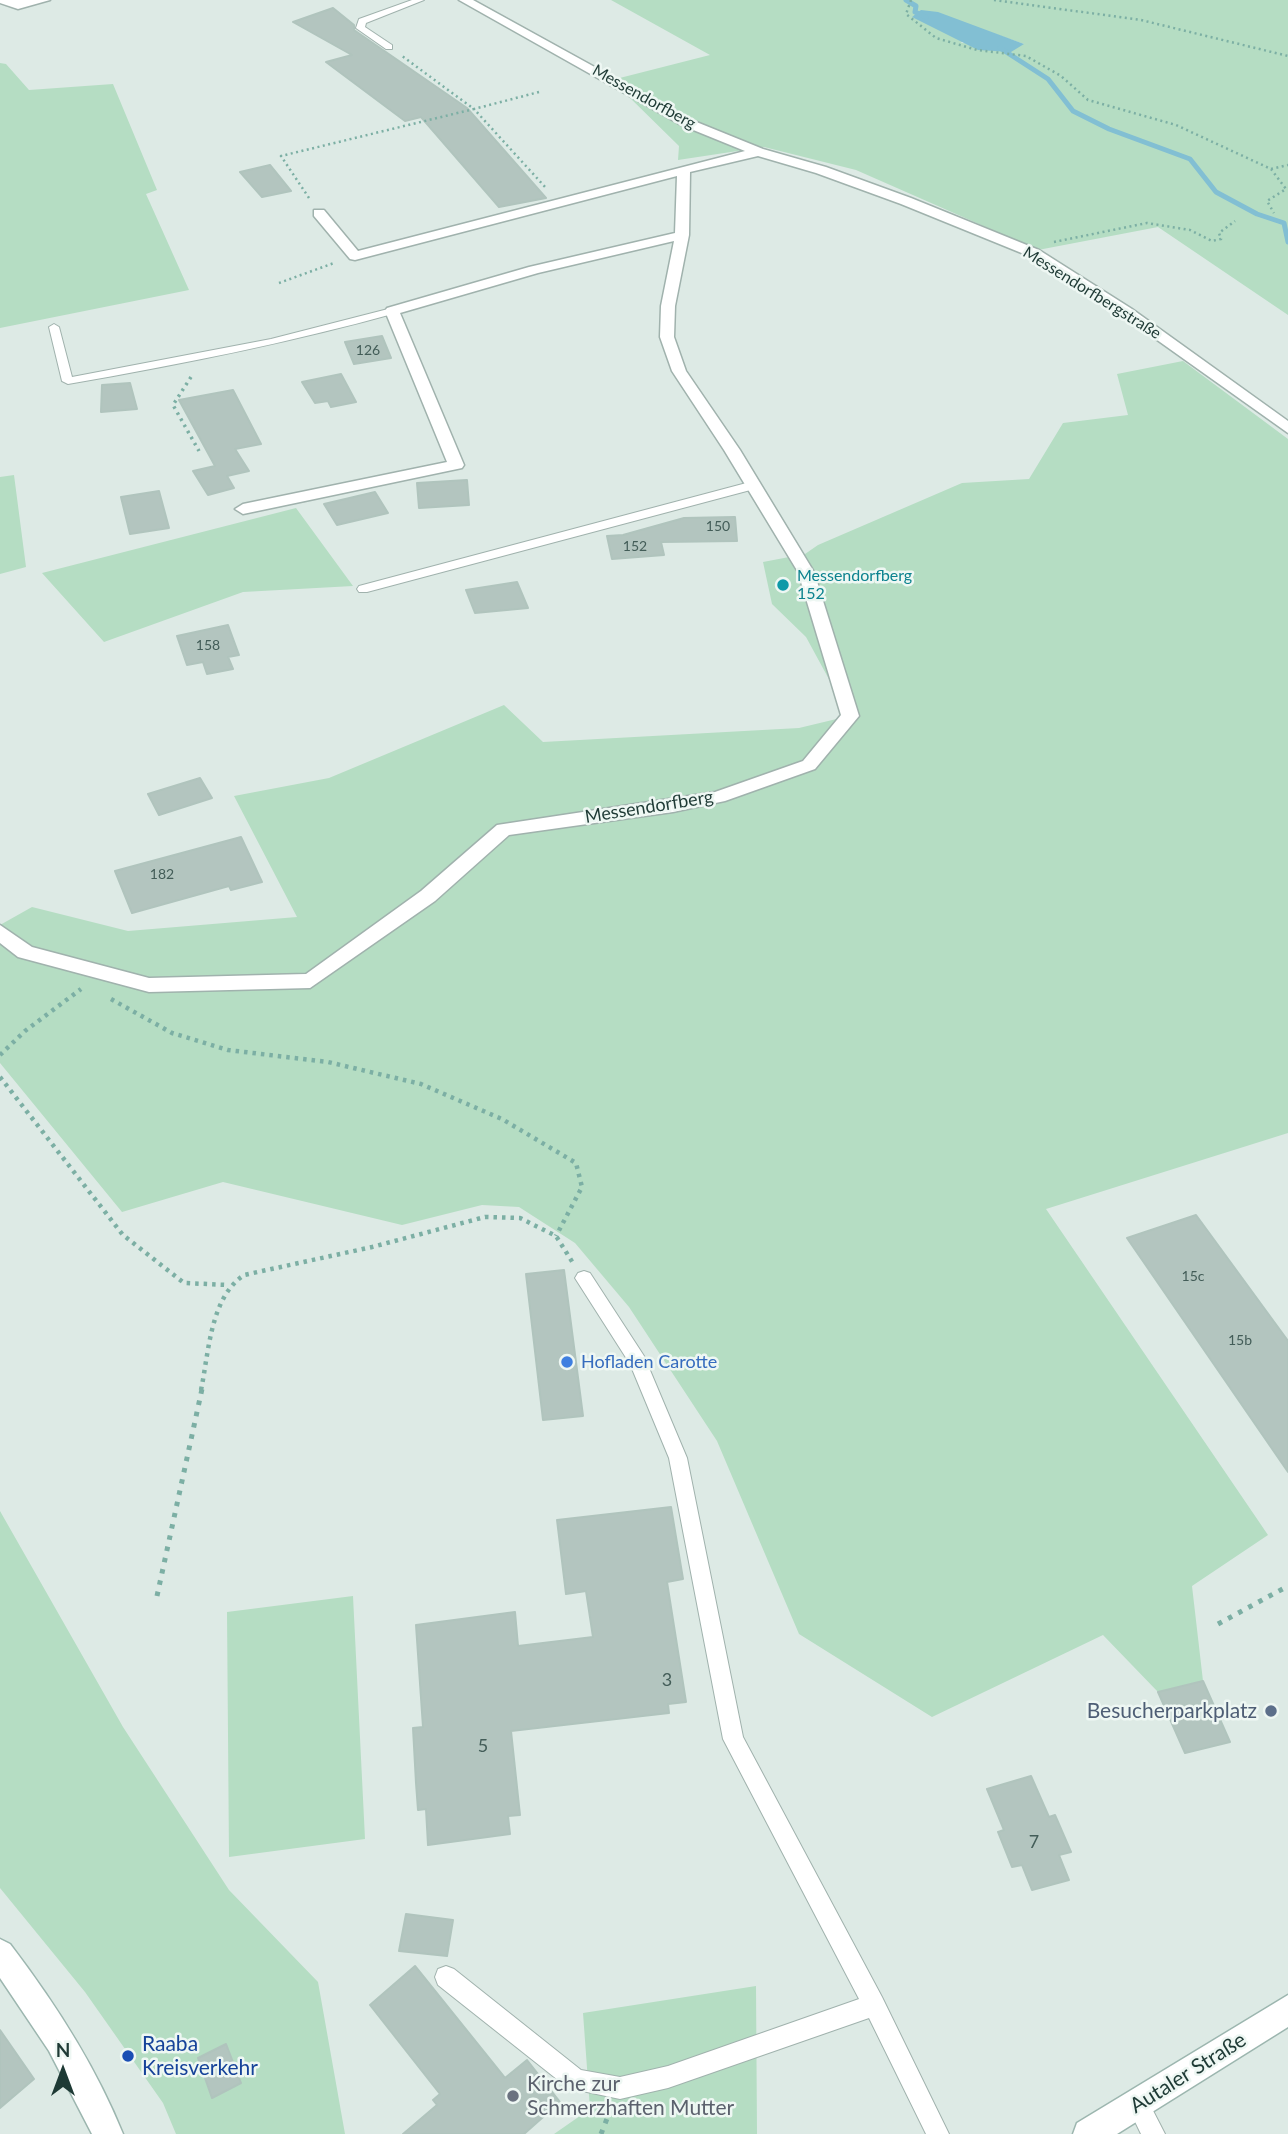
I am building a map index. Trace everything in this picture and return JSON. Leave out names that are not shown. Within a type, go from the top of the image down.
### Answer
[{"type":"street","points":[[3,0],[18,6],[44,0]]},
{"type":"street","name":"Messendorfberg","points":[[465,0],[685,122],[758,152]]},
{"type":"street","points":[[319,213],[355,256],[758,152]]},
{"type":"street","name":"Messendorfbergstraße","points":[[758,152],[821,170],[1024,249],[1127,312],[1288,428]]},
{"type":"street","name":"Messendorfberg","points":[[0,932],[25,952],[149,985],[310,981],[428,896],[504,829],[695,802],[809,765],[850,716],[806,572],[754,485],[679,371],[667,337],[668,306],[682,235],[684,170]]},
{"type":"street","points":[[243,509],[456,465],[392,311],[534,270],[682,235]]},
{"type":"street","points":[[0,1954],[42,2010],[94,2102],[108,2134]]},
{"type":"street","name":"Autaler Straße","points":[[1088,2134],[1288,2010]]},
{"type":"lane","points":[[389,47],[360,28],[362,21],[420,0]]},
{"type":"lane","points":[[54,327],[68,382],[310,335],[392,311]]},
{"type":"lane","points":[[363,589],[754,485]]},
{"type":"lane","points":[[584,1278],[638,1361],[678,1458],[733,1740],[874,2005],[938,2134]]},
{"type":"lane","points":[[446,1977],[576,2080],[620,2088],[668,2077],[874,2005]]},
{"type":"lane","points":[[1138,2105],[1154,2134]]},
{"type":"path","points":[[911,0],[906,14],[936,37],[977,50],[1026,56],[1061,76],[1088,100],[1176,125],[1271,169],[1286,189],[1267,201],[1274,213]]},
{"type":"path","points":[[994,0],[1141,20],[1288,56]]},
{"type":"path","points":[[389,47],[474,109],[553,195],[576,198]]},
{"type":"path","points":[[319,213],[281,156],[539,92]]},
{"type":"path","points":[[1271,169],[1288,164]]},
{"type":"path","points":[[1024,249],[1147,223],[1190,230],[1212,241],[1221,239],[1219,233],[1235,221]]},
{"type":"path","points":[[279,283],[355,256]]},
{"type":"path","points":[[199,452],[173,405],[193,374],[223,354]]},
{"type":"path","points":[[0,1055],[25,1031],[103,973]]},
{"type":"path","points":[[86,985],[172,1033],[228,1050],[328,1062],[421,1084],[502,1119],[576,1163],[582,1187],[556,1236]]},
{"type":"path","points":[[0,1077],[122,1235],[184,1283],[229,1285]]},
{"type":"path","points":[[156,1596],[220,1303],[229,1285],[244,1275],[372,1247],[485,1217],[520,1218],[556,1236],[584,1278]]},
{"type":"path","points":[[1218,1624],[1288,1586]]},
{"type":"green space","points":[[611,0],[1288,0],[1288,315],[1158,227],[1038,250],[856,170],[764,147],[678,160],[679,146],[626,94],[604,82],[710,55]],"holes":[[[912,16],[961,22],[1024,44],[961,43],[963,41],[958,37]]]},
{"type":"green space","points":[[0,63],[6,64],[29,90],[113,84],[157,190],[146,194],[189,290],[0,328]]},
{"type":"green space","points":[[1183,361],[1288,439],[1288,1133],[1046,1209],[1268,1535],[1192,1586],[1203,1681],[1158,1692],[1103,1635],[932,1717],[799,1634],[717,1441],[629,1307],[575,1243],[519,1207],[482,1205],[402,1225],[223,1182],[122,1212],[0,1063],[0,925],[32,907],[128,931],[297,917],[234,796],[329,778],[504,705],[543,742],[799,728],[849,716],[806,637],[772,604],[763,562],[805,554],[818,545],[962,483],[1029,479],[1063,423],[1128,415],[1117,374]]},
{"type":"green space","points":[[14,475],[26,567],[0,574],[0,477]]},
{"type":"green space","points":[[296,508],[353,586],[243,592],[104,642],[42,573]]},
{"type":"green space","points":[[0,1511],[123,1727],[229,1890],[318,1982],[345,2134],[176,2134],[163,2103],[85,1992],[0,1888]]},
{"type":"green space","points":[[353,1596],[365,1839],[229,1857],[227,1612]]},
{"type":"green space","points":[[756,1986],[757,2134],[554,2134],[590,2109],[583,2013]]},
{"type":"water","points":[[921,10],[938,12],[1024,44],[1011,52],[978,50],[912,17]]},
{"type":"building","points":[[333,8],[354,25],[354,30],[467,108],[546,198],[499,207],[421,117],[405,121],[326,62],[352,55],[293,22]]},
{"type":"building","points":[[270,165],[291,191],[262,197],[240,172]]},
{"type":"building","points":[[382,336],[391,358],[354,364],[345,342]]},
{"type":"building","points":[[341,374],[356,402],[331,407],[328,401],[315,403],[302,382]]},
{"type":"building","points":[[130,383],[137,409],[101,412],[102,385]]},
{"type":"building","points":[[233,390],[261,444],[235,449],[249,471],[227,476],[234,488],[208,495],[193,471],[215,466],[179,400]]},
{"type":"building","points":[[467,480],[469,505],[419,508],[417,483]]},
{"type":"building","points":[[159,491],[169,528],[130,534],[121,497]]},
{"type":"building","points":[[375,492],[388,513],[337,525],[324,504]]},
{"type":"building","points":[[735,517],[737,541],[661,542],[664,555],[612,559],[607,536],[623,535],[684,518]]},
{"type":"building","points":[[517,582],[528,608],[475,613],[466,590]]},
{"type":"building","points":[[228,625],[239,655],[228,657],[233,669],[207,674],[203,662],[187,665],[177,636]]},
{"type":"building","points":[[200,778],[212,798],[159,815],[148,794]]},
{"type":"building","points":[[241,837],[262,882],[231,890],[229,886],[132,913],[115,871]]},
{"type":"building","points":[[1196,1215],[1288,1341],[1288,1472],[1127,1238]]},
{"type":"building","points":[[564,1270],[583,1416],[543,1420],[526,1274]]},
{"type":"building","points":[[671,1507],[683,1579],[667,1582],[686,1702],[668,1704],[669,1713],[511,1731],[520,1815],[508,1816],[510,1834],[428,1845],[426,1809],[418,1810],[413,1728],[423,1727],[416,1625],[515,1612],[518,1646],[593,1637],[586,1591],[566,1594],[557,1520]]},
{"type":"building","points":[[1203,1681],[1230,1742],[1185,1753],[1158,1692]]},
{"type":"building","points":[[1031,1776],[1049,1817],[1055,1815],[1071,1852],[1059,1855],[1069,1880],[1032,1890],[1022,1865],[1012,1867],[998,1832],[1004,1830],[987,1789]]},
{"type":"building","points":[[406,1914],[453,1920],[447,1956],[399,1951]]},
{"type":"building","points":[[415,1966],[505,2078],[527,2060],[560,2102],[524,2134],[403,2134],[437,2105],[433,2100],[440,2094],[370,2005]]},
{"type":"building","points":[[0,2030],[34,2079],[0,2108]]},
{"type":"building","points":[[226,2044],[241,2083],[212,2098],[198,2058]]},
{"type":"waterway","points":[[906,0],[916,6],[915,12],[926,17]]},
{"type":"waterway","points":[[1000,48],[1048,79],[1073,111],[1109,129],[1190,159],[1216,192],[1257,214],[1284,223],[1288,242]]},
{"type":"place","name":"Messendorfberg 152","points":[[783,585]]},
{"type":"place","name":"Hofladen Carotte","points":[[567,1362]]},
{"type":"place","name":"Besucherparkplatz","points":[[1271,1711]]},
{"type":"place","name":"Raaba Kreisverkehr","points":[[128,2056]]},
{"type":"place","name":"Kirche zur Schmerzhaften Mutter","points":[[513,2096]]}]
